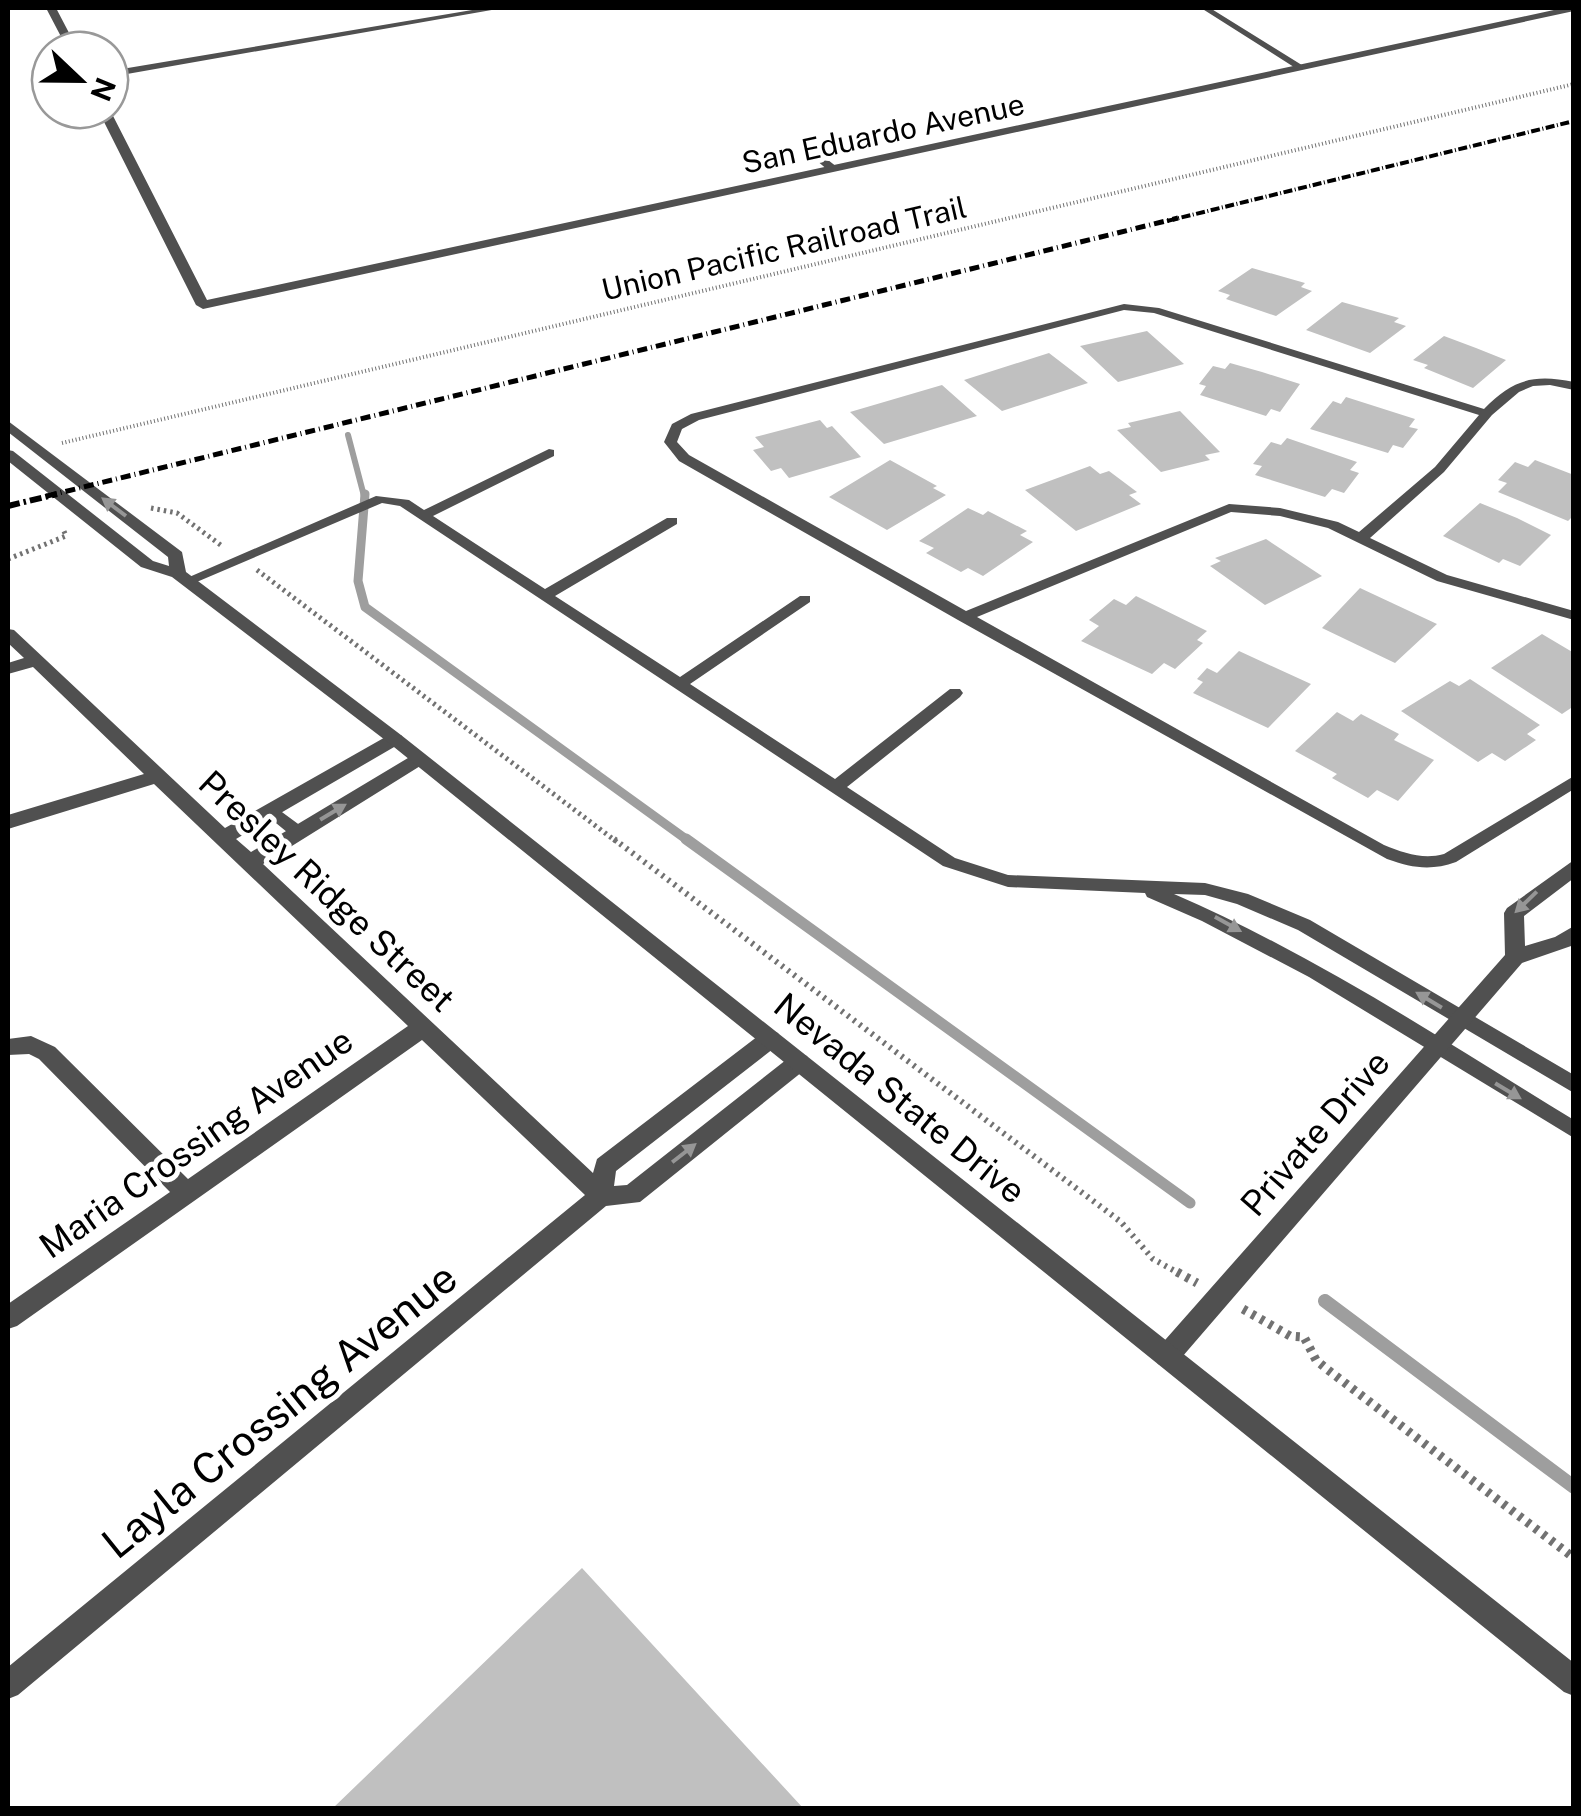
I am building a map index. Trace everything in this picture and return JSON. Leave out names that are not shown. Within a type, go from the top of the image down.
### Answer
[{"type":"street","points":[[130,71],[498,8]]},
{"type":"street","name":"San Eduardo Avenue","points":[[114,130],[203,305],[1574,8]]},
{"type":"street","name":"Nevada State Drive","points":[[8,426],[176,555],[182,578]]},
{"type":"street","name":"Nevada State Drive","points":[[8,454],[147,564],[182,578],[395,739],[1574,1682]]},
{"type":"street","name":"Presley Ridge Street","points":[[8,634],[602,1196]]},
{"type":"street","points":[[8,668],[34,661]]},
{"type":"street","points":[[224,838],[395,739]]},
{"type":"street","points":[[250,862],[419,760]]},
{"type":"street","points":[[8,822],[158,776]]},
{"type":"street","points":[[1574,866],[1514,912],[1515,957],[1562,943],[1574,933]]},
{"type":"street","name":"Private Drive","points":[[1166,1356],[1515,957]]},
{"type":"street","name":"Maria Crossing Avenue","points":[[8,1318],[426,1026]]},
{"type":"street","name":"Layla Crossing Avenue","points":[[602,1196],[605,1166],[770,1039]]},
{"type":"street","points":[[10,1047],[32,1045],[46,1053],[186,1193]]},
{"type":"street","name":"Layla Crossing Avenue","points":[[8,1685],[602,1196],[632,1194],[799,1062]]},
{"type":"lane","points":[[1205,8],[1300,67]]},
{"type":"lane","points":[[832,169],[814,154],[818,147],[859,138]]},
{"type":"lane","points":[[1485,413],[1156,310],[1124,307],[695,417],[672,434],[674,450],[684,458],[1378,850],[1422,862],[1450,859],[1574,781]]},
{"type":"lane","points":[[1361,538],[1453,456],[1485,413],[1522,384],[1552,381],[1574,386]]},
{"type":"lane","points":[[426,515],[549,453]]},
{"type":"lane","points":[[182,578],[381,499],[404,504],[950,862],[1008,881],[1205,889],[1242,899],[1304,925],[1574,1085]]},
{"type":"lane","points":[[964,617],[1229,508],[1307,518],[1361,538],[1454,582],[1574,616]]},
{"type":"lane","points":[[546,595],[672,521]]},
{"type":"lane","points":[[679,684],[805,598]]},
{"type":"lane","points":[[834,788],[955,692]]},
{"type":"lane","points":[[271,810],[298,833]]},
{"type":"lane","points":[[1139,886],[1245,933],[1574,1130]]},
{"type":"path","name":"Union Pacific Railroad Trail","points":[[41,452],[65,442],[1574,84]]},
{"type":"path","points":[[177,514],[1106,1210],[1138,1236],[1152,1259]]},
{"type":"path","points":[[8,559],[66,536],[55,522]]},
{"type":"path","points":[[1290,1336],[1304,1337],[1312,1354],[1328,1370],[1574,1558]]},
{"type":"building","points":[[1252,268],[1305,283],[1301,287],[1312,291],[1276,316],[1226,299],[1230,295],[1218,291]]},
{"type":"building","points":[[1342,302],[1399,318],[1394,322],[1406,326],[1370,353],[1306,330]]},
{"type":"building","points":[[1147,331],[1184,364],[1118,382],[1080,346]]},
{"type":"building","points":[[1444,336],[1506,360],[1473,388],[1413,360]]},
{"type":"building","points":[[1049,353],[1088,383],[1002,411],[964,380]]},
{"type":"building","points":[[1230,363],[1300,384],[1280,412],[1271,409],[1266,416],[1200,395],[1206,386],[1199,384],[1213,366],[1225,369]]},
{"type":"building","points":[[942,385],[977,416],[884,444],[850,412]]},
{"type":"building","points":[[1346,397],[1415,419],[1409,427],[1418,429],[1403,448],[1393,445],[1388,453],[1310,429],[1333,401],[1341,404]]},
{"type":"building","points":[[1180,411],[1220,452],[1205,455],[1210,460],[1161,472],[1117,430],[1131,427],[1128,423]]},
{"type":"building","points":[[820,420],[827,428],[832,426],[861,457],[789,478],[781,468],[771,471],[753,450],[764,447],[755,437]]},
{"type":"building","points":[[1287,438],[1357,462],[1350,470],[1359,473],[1344,493],[1332,489],[1325,497],[1255,475],[1262,466],[1253,464],[1271,442],[1281,445]]},
{"type":"building","points":[[890,460],[946,495],[887,530],[829,497]]},
{"type":"building","points":[[1535,460],[1574,475],[1574,515],[1568,521],[1498,492],[1507,483],[1498,480],[1515,462],[1528,467]]},
{"type":"building","points":[[1090,466],[1100,474],[1109,471],[1137,492],[1129,495],[1141,504],[1076,531],[1025,490]]},
{"type":"building","points":[[1480,503],[1551,535],[1520,566],[1503,559],[1499,563],[1443,536]]},
{"type":"building","points":[[968,508],[983,515],[988,511],[1027,531],[1020,535],[1033,542],[983,576],[968,568],[961,572],[926,553],[934,548],[919,541]]},
{"type":"building","points":[[1266,539],[1322,576],[1265,605],[1210,566],[1221,561],[1215,558]]},
{"type":"building","points":[[1360,588],[1437,624],[1395,663],[1322,628]]},
{"type":"building","points":[[1136,596],[1207,631],[1197,640],[1203,643],[1175,669],[1164,663],[1152,674],[1081,641],[1099,626],[1089,620],[1114,599],[1126,605]]},
{"type":"building","points":[[1542,634],[1574,653],[1574,706],[1562,714],[1491,668]]},
{"type":"building","points":[[1239,651],[1311,684],[1268,728],[1193,693],[1203,682],[1197,679],[1207,668],[1217,673]]},
{"type":"building","points":[[1470,679],[1540,725],[1527,734],[1536,740],[1505,761],[1492,753],[1478,762],[1401,711],[1450,681],[1459,686]]},
{"type":"building","points":[[1337,712],[1353,721],[1361,714],[1399,734],[1394,740],[1434,760],[1398,801],[1377,790],[1368,798],[1332,778],[1337,774],[1295,751]]},
{"type":"building","points":[[582,1568],[803,1808],[333,1808]]},
{"type":"waterway","points":[[348,435],[364,496]]},
{"type":"waterway","points":[[365,494],[358,581],[365,607],[690,842]]},
{"type":"waterway","points":[[686,839],[1190,1203]]},
{"type":"waterway","points":[[1325,1301],[1574,1487]]},
{"type":"railway","points":[[1167,221],[1574,121]]},
{"type":"railway","points":[[47,496],[1178,218]]},
{"type":"railway","points":[[8,506],[57,494]]}]
